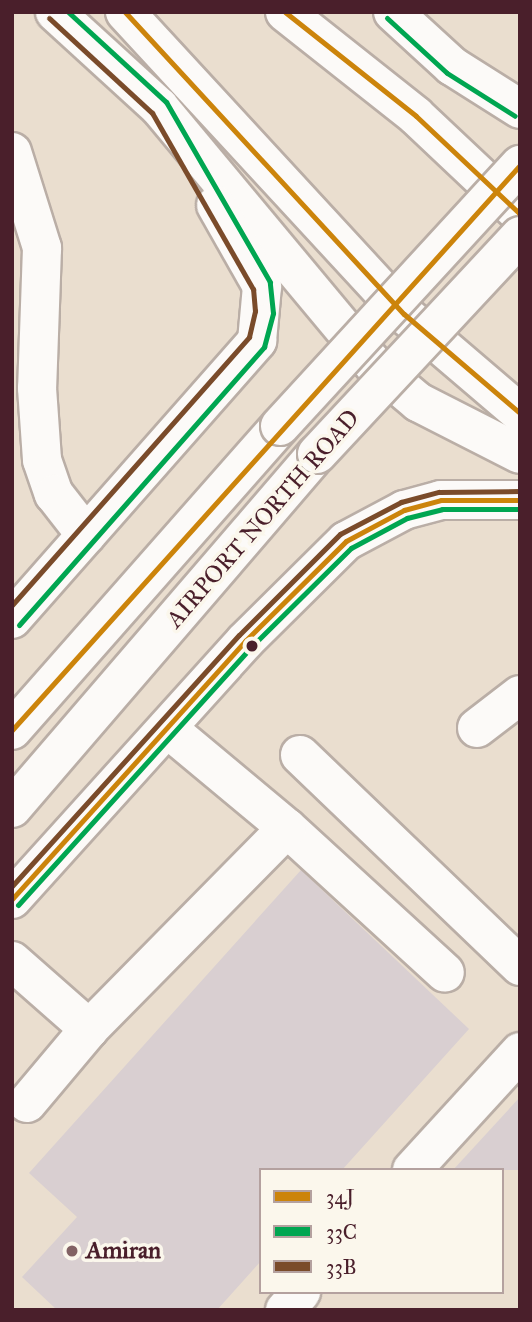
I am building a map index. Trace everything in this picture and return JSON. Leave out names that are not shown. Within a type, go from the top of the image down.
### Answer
[{"type":"main road","points":[[55,12],[159,107],[373,364],[418,402],[520,454]]},
{"type":"main road","points":[[125,12],[453,362],[520,412]]},
{"type":"main road","points":[[285,12],[416,116],[520,214]]},
{"type":"main road","points":[[393,12],[452,66],[520,108]]},
{"type":"main road","points":[[12,619],[257,341],[264,312],[262,286],[159,107]]},
{"type":"main road","points":[[12,152],[42,248],[41,460],[54,494],[86,535]]},
{"type":"main road","name":"AIRPORT NORTH ROAD","points":[[12,730],[520,165]]},
{"type":"main road","name":"AIRPORT NORTH ROAD","points":[[12,808],[317,454],[520,236]]},
{"type":"main road","points":[[12,899],[167,728],[346,541],[404,510],[441,500],[520,500]]},
{"type":"main road","points":[[477,727],[520,695]]},
{"type":"main road","points":[[167,728],[287,828],[445,973]]},
{"type":"main road","points":[[300,755],[520,966]]},
{"type":"main road","points":[[27,1102],[89,1029],[287,828]]},
{"type":"main road","points":[[12,961],[89,1029]]},
{"type":"main road","points":[[414,1168],[520,1052]]},
{"type":"main road","points":[[285,1310],[299,1294]]},
{"type":"building","points":[[301,870],[469,1029],[344,1168],[259,1168],[259,1263],[217,1310],[57,1310],[22,1277],[77,1217],[29,1173]]},
{"type":"building","points":[[520,1097],[520,1170],[455,1168]]},
{"type":"transit line","name":"33C","points":[[19,625],[264,347],[273,313],[270,282],[166,102],[68,12]]},
{"type":"transit line","name":"34J","points":[[125,12],[404,314],[520,413]]},
{"type":"transit line","name":"34J","points":[[285,12],[416,116],[520,214]]},
{"type":"transit line","name":"33B","points":[[12,605],[249,337],[255,311],[253,289],[152,113],[49,18]]},
{"type":"transit line","name":"33C","points":[[387,18],[447,73],[515,116]]},
{"type":"transit line","name":"34J","points":[[12,730],[520,165]]},
{"type":"transit line","name":"33B","points":[[12,886],[239,635],[340,534],[401,502],[439,492],[520,491]]},
{"type":"transit line","name":"34J","points":[[12,899],[245,641],[346,541],[404,510],[441,500],[520,500]]},
{"type":"transit line","name":"33C","points":[[18,905],[251,647],[351,548],[407,518],[442,509],[520,509]]},
{"type":"place","name":"Amiran","points":[[72,1251]]}]
